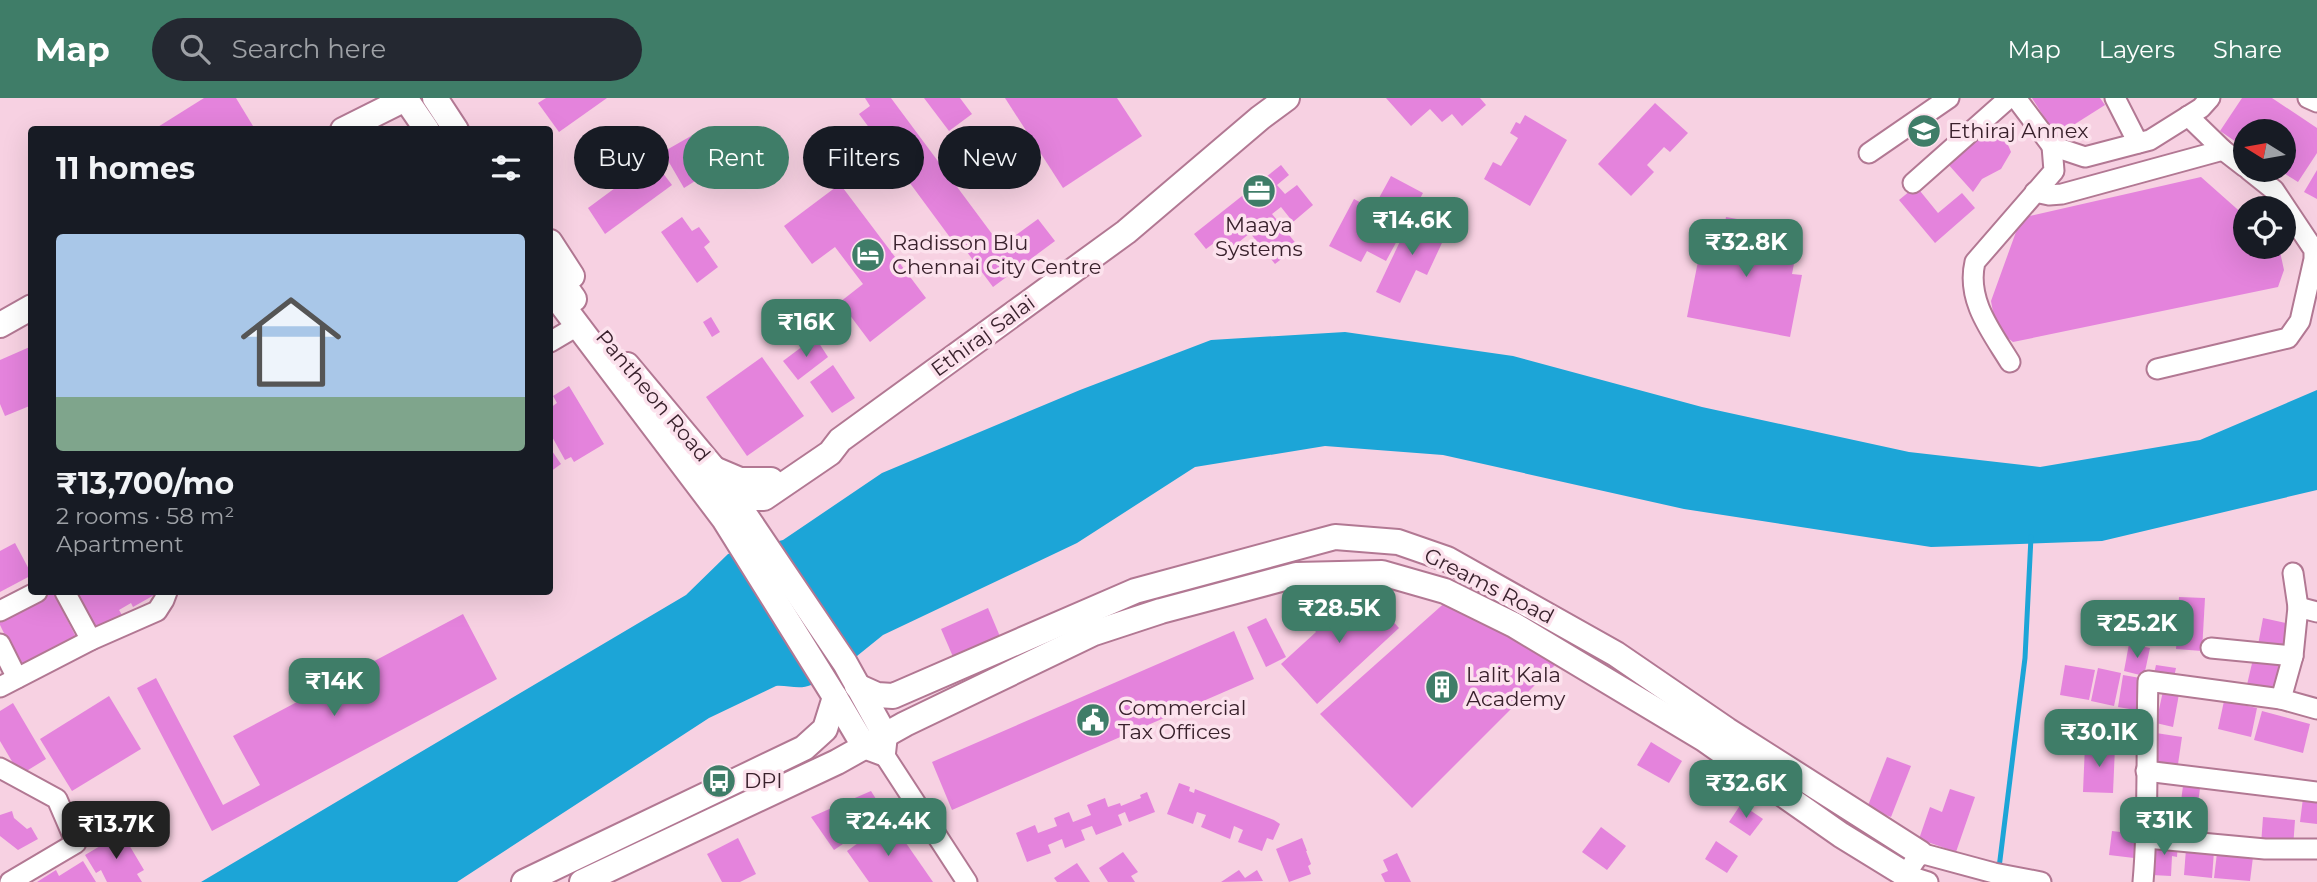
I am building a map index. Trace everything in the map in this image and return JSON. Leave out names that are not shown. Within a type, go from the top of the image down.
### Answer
[{"type":"main road","points":[[351,126],[410,98]]},
{"type":"main road","points":[[410,98],[424,126]]},
{"type":"main road","points":[[410,98],[436,126]]},
{"type":"main road","points":[[435,98],[453,126]]},
{"type":"main road","points":[[454,98],[472,126]]},
{"type":"main road","name":"Ethiraj Salai","points":[[742,518],[764,498],[830,453],[840,440],[1126,232],[1287,98]]},
{"type":"main road","points":[[524,882],[804,748],[825,729],[845,663],[742,518],[684,464],[567,308],[579,287],[553,247]]},
{"type":"main road","name":"Pantheon Road","points":[[553,273],[567,308],[714,469],[742,518]]},
{"type":"main road","points":[[0,325],[28,309]]},
{"type":"main road","name":"Ethiraj Salai","points":[[742,518],[758,489],[825,443],[840,440]]},
{"type":"main road","points":[[714,469],[740,480],[771,480]]},
{"type":"main road","points":[[742,518],[838,687],[877,745]]},
{"type":"main road","name":"Greams Road","points":[[838,687],[893,696],[1135,591],[1335,537],[1398,542],[1447,559],[1616,654],[1727,730],[1920,853]]},
{"type":"main road","name":"Greams Road","points":[[582,882],[877,745],[1094,633],[1161,611],[1296,575],[1382,573],[1445,591],[1514,625],[1704,739],[1776,791],[1912,880]]},
{"type":"street","points":[[1868,153],[1949,98]]},
{"type":"street","points":[[1913,183],[2009,98]]},
{"type":"street","points":[[2010,362],[1979,312],[1972,274],[1975,262],[2054,171],[2052,146],[2016,98]]},
{"type":"street","points":[[2115,98],[2138,143]]},
{"type":"street","points":[[2052,146],[2085,157],[2150,140],[2201,108],[2210,98]]},
{"type":"street","points":[[2308,98],[2317,102]]},
{"type":"street","points":[[2188,116],[2233,158]]},
{"type":"street","points":[[2035,192],[2062,194],[2223,150]]},
{"type":"street","points":[[2157,369],[2288,338],[2295,330],[2300,321],[2314,250],[2274,190],[2264,182]]},
{"type":"street","points":[[553,336],[567,308]]},
{"type":"street","points":[[2281,699],[2308,610],[2293,573]]},
{"type":"street","points":[[0,611],[31,595]]},
{"type":"street","points":[[67,595],[90,640]]},
{"type":"street","points":[[0,644],[8,682],[90,640],[156,611],[166,595]]},
{"type":"street","points":[[2211,648],[2293,656]]},
{"type":"street","points":[[2143,882],[2147,838],[2148,681],[2281,699],[2317,709]]},
{"type":"street","points":[[877,745],[967,882]]},
{"type":"street","points":[[0,768],[57,799],[76,843],[10,882]]},
{"type":"street","points":[[2146,771],[2317,792]]},
{"type":"street","points":[[2147,838],[2265,849],[2317,849]]},
{"type":"street","points":[[1912,880],[1920,853]]},
{"type":"street","name":"Greams Road","points":[[1920,853],[1994,873],[2041,882]]},
{"type":"water","points":[[1345,332],[1513,356],[1702,407],[1909,452],[2040,467],[2200,440],[2317,390],[2317,490],[2102,541],[1931,547],[1684,509],[1443,455],[1325,446],[1195,467],[1077,543],[883,635],[857,656],[811,685],[776,686],[709,718],[457,882],[201,882],[686,595],[728,554],[783,540],[882,473],[1080,390],[1211,340]]},
{"type":"building","points":[[204,98],[236,98],[253,126],[159,126]]},
{"type":"building","points":[[546,98],[607,98],[559,132],[538,103]]},
{"type":"building","points":[[865,98],[891,98],[912,126],[868,126],[859,114],[870,106]]},
{"type":"building","points":[[924,98],[960,98],[972,114],[956,126],[945,126]]},
{"type":"building","points":[[1005,98],[1117,98],[1142,136],[1063,188],[1041,154],[1041,126],[1023,126]]},
{"type":"building","points":[[1386,98],[1480,98],[1486,105],[1462,126],[1452,114],[1442,122],[1430,109],[1411,126]]},
{"type":"building","points":[[2032,98],[2100,98],[2105,105],[2056,136]]},
{"type":"building","points":[[2242,98],[2272,98],[2317,128],[2317,153],[2298,182],[2296,119],[2233,119],[2233,140],[2220,131]]},
{"type":"building","points":[[1655,103],[1688,133],[1670,152],[1664,147],[1647,165],[1654,172],[1631,196],[1598,164]]},
{"type":"building","points":[[1525,115],[1567,140],[1530,206],[1484,179],[1493,162],[1501,166],[1518,138],[1510,133],[1516,122],[1520,124]]},
{"type":"building","points":[[1984,131],[2006,140],[2011,152],[2001,169],[1982,179],[1973,192],[1947,163]]},
{"type":"building","points":[[683,141],[683,186],[669,162],[669,149]]},
{"type":"building","points":[[924,142],[938,161],[938,189],[959,189],[1001,246],[1038,219],[1055,241],[993,287],[964,248],[960,251],[914,189],[924,189]]},
{"type":"building","points":[[1281,165],[1289,175],[1277,185],[1285,194],[1297,185],[1313,205],[1293,222],[1281,207],[1272,214],[1298,246],[1275,264],[1250,233],[1233,247],[1236,251],[1227,258],[1214,243],[1206,249],[1194,234]]},
{"type":"building","points":[[2317,170],[2317,199],[2304,192]]},
{"type":"building","points":[[1391,176],[1423,193],[1386,261],[1367,251],[1361,262],[1329,246],[1354,199],[1373,209]]},
{"type":"building","points":[[2201,177],[2233,205],[2233,259],[2282,259],[2284,270],[2278,287],[2013,342],[1996,329],[1991,301],[2021,218]]},
{"type":"building","points":[[1916,186],[1938,213],[1962,193],[1975,208],[1935,243],[1899,200]]},
{"type":"building","points":[[614,189],[667,189],[605,234],[588,208]]},
{"type":"building","name":"Radisson Blu Chennai City Centre","points":[[833,189],[844,189],[926,298],[870,342],[840,302],[863,284],[835,247],[812,264],[784,226]]},
{"type":"building","points":[[1413,214],[1448,230],[1427,275],[1416,270],[1400,303],[1376,292]]},
{"type":"building","points":[[682,217],[692,231],[699,227],[710,242],[704,247],[718,267],[697,283],[661,232]]},
{"type":"building","points":[[1726,217],[1782,227],[1779,245],[1797,248],[1792,274],[1802,275],[1790,337],[1687,317],[1703,236],[1708,237],[1710,230],[1723,233]]},
{"type":"building","points":[[711,317],[720,332],[712,337],[703,322]]},
{"type":"building","points":[[815,337],[828,357],[798,380],[783,361]]},
{"type":"building","points":[[28,348],[28,407],[5,416],[0,404],[0,360]]},
{"type":"building","points":[[762,357],[804,416],[747,456],[706,397]]},
{"type":"building","points":[[833,365],[855,398],[832,413],[810,382]]},
{"type":"building","points":[[569,386],[604,444],[574,462],[571,457],[565,460],[553,438],[553,406],[557,403],[553,396]]},
{"type":"building","points":[[553,452],[561,464],[553,470]]},
{"type":"building","points":[[15,543],[28,567],[28,577],[0,592],[0,551]]},
{"type":"building","points":[[1363,589],[1399,628],[1317,704],[1281,664],[1316,632],[1305,619],[1321,604],[1332,617]]},
{"type":"building","points":[[43,595],[55,595],[76,637],[20,666],[0,625],[0,617]]},
{"type":"building","points":[[77,595],[154,595],[133,607],[131,603],[119,610],[122,615],[97,630]]},
{"type":"building","points":[[2179,597],[2205,598],[2202,651],[2176,649]]},
{"type":"building","name":"Lalit Kala Academy","points":[[1449,599],[1561,659],[1412,808],[1320,714]]},
{"type":"building","points":[[988,608],[1004,646],[957,666],[941,629]]},
{"type":"building","points":[[463,614],[497,679],[212,831],[137,688],[156,678],[223,805],[260,785],[233,736]]},
{"type":"building","points":[[1266,618],[1286,657],[1266,667],[1247,627]]},
{"type":"building","points":[[2263,618],[2290,624],[2289,630],[2285,629],[2284,635],[2289,636],[2283,650],[2258,645]]},
{"type":"building","name":"Commercial Tax Offices","points":[[1234,631],[1254,679],[952,810],[932,762]]},
{"type":"building","points":[[2129,644],[2150,648],[2144,676],[2124,671]]},
{"type":"building","points":[[2253,659],[2280,665],[2274,696],[2246,689]]},
{"type":"building","points":[[2065,665],[2095,670],[2089,700],[2060,695]]},
{"type":"building","points":[[2156,665],[2176,668],[2173,682],[2153,678]]},
{"type":"building","points":[[2098,668],[2121,673],[2114,706],[2091,701]]},
{"type":"building","points":[[2123,675],[2146,679],[2141,711],[2118,707]]},
{"type":"building","points":[[2163,691],[2179,694],[2173,727],[2156,723]]},
{"type":"building","points":[[109,696],[141,749],[72,791],[40,739]]},
{"type":"building","points":[[2224,701],[2257,708],[2251,737],[2218,729]]},
{"type":"building","points":[[13,703],[46,759],[20,775],[0,741],[0,711]]},
{"type":"building","points":[[2262,711],[2310,724],[2303,753],[2254,740]]},
{"type":"building","points":[[2156,733],[2182,737],[2177,771],[2151,767]]},
{"type":"building","points":[[1651,742],[1682,761],[1669,783],[1637,765]]},
{"type":"building","points":[[2085,745],[2115,747],[2113,793],[2083,792]]},
{"type":"building","points":[[1887,757],[1911,766],[1891,817],[1867,808]]},
{"type":"building","points":[[1179,783],[1190,787],[1189,791],[1194,793],[1195,789],[1274,820],[1280,824],[1273,840],[1267,838],[1262,851],[1238,842],[1243,830],[1234,826],[1230,839],[1201,827],[1206,815],[1197,812],[1193,824],[1167,814]]},
{"type":"building","points":[[2183,786],[2200,788],[2196,819],[2179,816]]},
{"type":"building","points":[[1950,789],[1975,797],[1956,852],[1919,839],[1930,807],[1942,812]]},
{"type":"building","points":[[871,791],[886,815],[834,850],[811,817]]},
{"type":"building","points":[[1147,792],[1155,812],[1129,822],[1125,812],[1118,815],[1122,825],[1096,835],[1092,826],[1081,830],[1085,840],[1065,848],[1062,839],[1048,845],[1051,853],[1027,862],[1016,833],[1035,825],[1038,833],[1057,826],[1054,818],[1069,812],[1073,822],[1091,815],[1087,805],[1105,798],[1108,807],[1120,803],[1121,806],[1141,798],[1140,795]]},
{"type":"building","points":[[2303,798],[2317,800],[2317,824],[2300,822]]},
{"type":"building","points":[[1741,804],[1763,819],[1750,836],[1729,822]]},
{"type":"building","points":[[12,811],[14,818],[27,829],[31,827],[38,839],[18,850],[0,836],[0,815]]},
{"type":"building","points":[[2263,817],[2295,820],[2293,848],[2261,845]]},
{"type":"building","points":[[890,820],[933,882],[869,882],[847,851]]},
{"type":"building","points":[[1601,827],[1626,846],[1607,870],[1582,852]]},
{"type":"building","points":[[2112,831],[2137,834],[2134,858],[2109,855]]},
{"type":"building","points":[[122,833],[144,870],[137,874],[142,882],[107,882],[101,870],[96,873],[85,855]]},
{"type":"building","points":[[738,838],[756,874],[740,882],[722,882],[707,854]]},
{"type":"building","points":[[1302,838],[1311,864],[1308,866],[1311,874],[1289,882],[1276,849]]},
{"type":"building","points":[[1716,841],[1738,856],[1727,873],[1705,859]]},
{"type":"building","points":[[2153,841],[2178,842],[2177,857],[2172,856],[2171,876],[2152,875]]},
{"type":"building","points":[[2186,849],[2214,851],[2212,878],[2184,875]]},
{"type":"building","points":[[1123,852],[1138,872],[1131,876],[1135,882],[1108,882],[1099,868]]},
{"type":"building","points":[[1397,853],[1411,882],[1385,882],[1381,874],[1388,871],[1383,860]]},
{"type":"building","points":[[2217,853],[2253,857],[2250,881],[2214,878]]},
{"type":"building","points":[[83,861],[96,882],[37,882],[56,870],[59,876]]},
{"type":"building","points":[[1077,863],[1090,882],[1057,882],[1054,878]]},
{"type":"building","points":[[1239,870],[1245,878],[1257,870],[1263,881],[1221,882]]},
{"type":"waterway","points":[[1999,868],[2025,658],[2031,537]]},
{"type":"place","name":"Ethiraj Annex","points":[[1924,131]]},
{"type":"place","name":"Maaya Systems","points":[[1259,191]]},
{"type":"place","name":"Radisson Blu Chennai City Centre","points":[[868,255]]},
{"type":"place","name":"Lalit Kala Academy","points":[[1442,687]]},
{"type":"place","name":"Commercial Tax Offices","points":[[1093,720]]},
{"type":"place","name":"DPI","points":[[719,781]]}]
